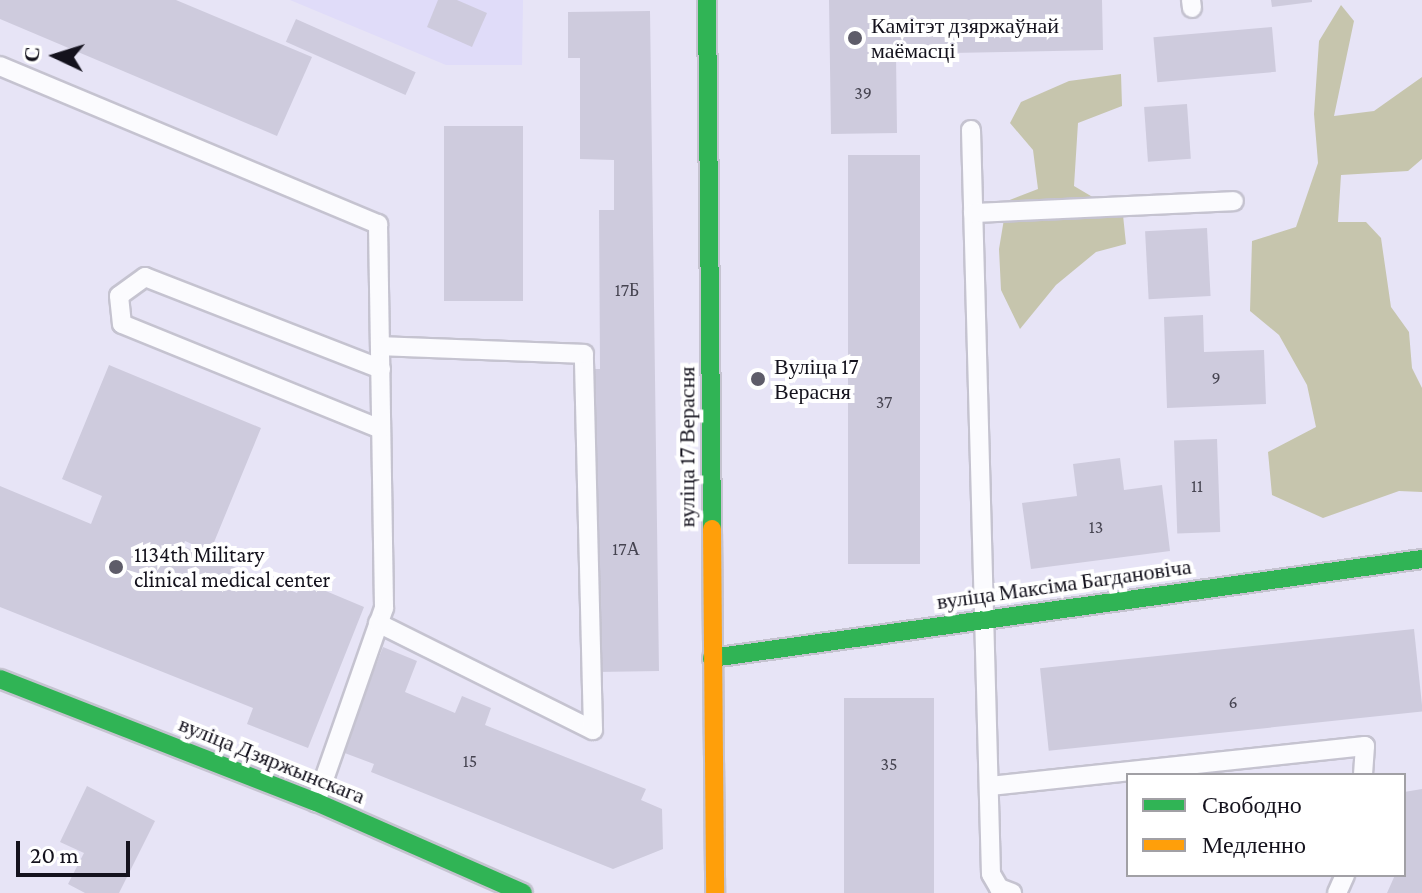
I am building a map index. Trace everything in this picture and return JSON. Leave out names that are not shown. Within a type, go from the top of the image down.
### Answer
[{"type":"street","name":"вуліца 17 Верасня","points":[[707,0],[715,893]]},
{"type":"street","name":"вуліца Максіма Багдановіча","points":[[712,658],[1422,559]]},
{"type":"street","name":"вуліца Дзяржынскага","points":[[0,679],[316,802],[523,893]]},
{"type":"lane","points":[[0,66],[378,224],[384,608],[316,802]]},
{"type":"lane","points":[[971,130],[991,874],[999,888],[1012,893]]},
{"type":"lane","points":[[973,213],[1234,201]]},
{"type":"lane","points":[[381,369],[145,277],[119,296],[122,324],[381,429]]},
{"type":"lane","points":[[378,623],[593,730],[584,354],[380,346]]},
{"type":"lane","points":[[990,786],[1365,746],[1363,773]]},
{"type":"shaded area","points":[[290,0],[523,0],[522,65],[446,65]]},
{"type":"green space","points":[[1341,5],[1354,21],[1334,116],[1374,111],[1422,77],[1422,159],[1408,171],[1341,175],[1338,222],[1366,222],[1381,238],[1391,307],[1409,332],[1412,368],[1422,388],[1422,492],[1399,491],[1323,518],[1272,495],[1268,452],[1316,427],[1307,385],[1279,335],[1250,311],[1252,241],[1296,227],[1318,163],[1314,114],[1319,41]]},
{"type":"green space","points":[[1121,74],[1122,106],[1078,123],[1074,186],[1123,215],[1126,244],[1096,252],[1056,285],[1020,329],[1001,290],[999,249],[1007,201],[1038,189],[1033,150],[1010,123],[1021,102],[1069,81]]},
{"type":"building","points":[[0,0],[176,0],[312,57],[277,136],[0,19]]},
{"type":"building","points":[[438,0],[457,0],[487,13],[472,47],[427,27]]},
{"type":"building","points":[[829,0],[1102,0],[1103,50],[896,54],[897,133],[831,134]]},
{"type":"building","points":[[1271,0],[1312,0],[1312,2],[1272,7]]},
{"type":"building","points":[[650,11],[659,671],[597,672],[592,369],[600,369],[599,210],[614,210],[614,160],[580,159],[580,58],[568,58],[568,12]]},
{"type":"building","points":[[296,19],[416,72],[406,95],[286,42]]},
{"type":"building","points":[[1272,27],[1276,72],[1157,82],[1153,37]]},
{"type":"building","points":[[1187,104],[1191,159],[1148,162],[1144,107]]},
{"type":"building","points":[[444,126],[523,126],[523,301],[444,301]]},
{"type":"building","points":[[848,155],[920,155],[920,564],[848,564]]},
{"type":"building","points":[[1207,228],[1211,296],[1149,299],[1145,231]]},
{"type":"building","points":[[1203,315],[1204,352],[1264,350],[1266,404],[1167,408],[1164,317]]},
{"type":"building","name":"1134th Military clinical medical center","points":[[109,365],[261,428],[210,552],[185,541],[183,546],[297,593],[302,581],[364,607],[308,748],[247,724],[253,708],[0,607],[0,486],[91,524],[102,496],[62,479]]},
{"type":"building","points":[[1217,439],[1220,532],[1177,533],[1174,441]]},
{"type":"building","points":[[1120,458],[1124,490],[1162,485],[1170,551],[1031,569],[1022,503],[1077,496],[1073,464]]},
{"type":"building","points":[[1414,629],[1422,712],[1049,751],[1040,668]]},
{"type":"building","points":[[383,647],[417,661],[405,692],[455,713],[462,696],[491,708],[485,725],[646,789],[641,800],[662,809],[663,849],[613,869],[371,772],[374,764],[342,752]]},
{"type":"building","points":[[844,698],[934,698],[934,893],[844,893]]},
{"type":"building","points":[[87,786],[155,821],[119,893],[85,893],[68,884],[84,853],[60,842]]},
{"type":"building","points":[[1422,789],[1422,893],[1387,893],[1394,877],[1406,877],[1406,792]]},
{"type":"traffic: fast","points":[[707,0],[712,529]]},
{"type":"traffic: fast","points":[[712,658],[1422,559]]},
{"type":"traffic: fast","points":[[0,679],[316,802],[523,893]]},
{"type":"traffic: slow","points":[[712,529],[715,893]]},
{"type":"place","name":"Камітэт дзяржаўнай маёмасці","points":[[855,38]]},
{"type":"place","name":"Вуліца 17 Верасня","points":[[758,379]]},
{"type":"place","name":"1134th Military clinical medical center","points":[[116,567]]}]
